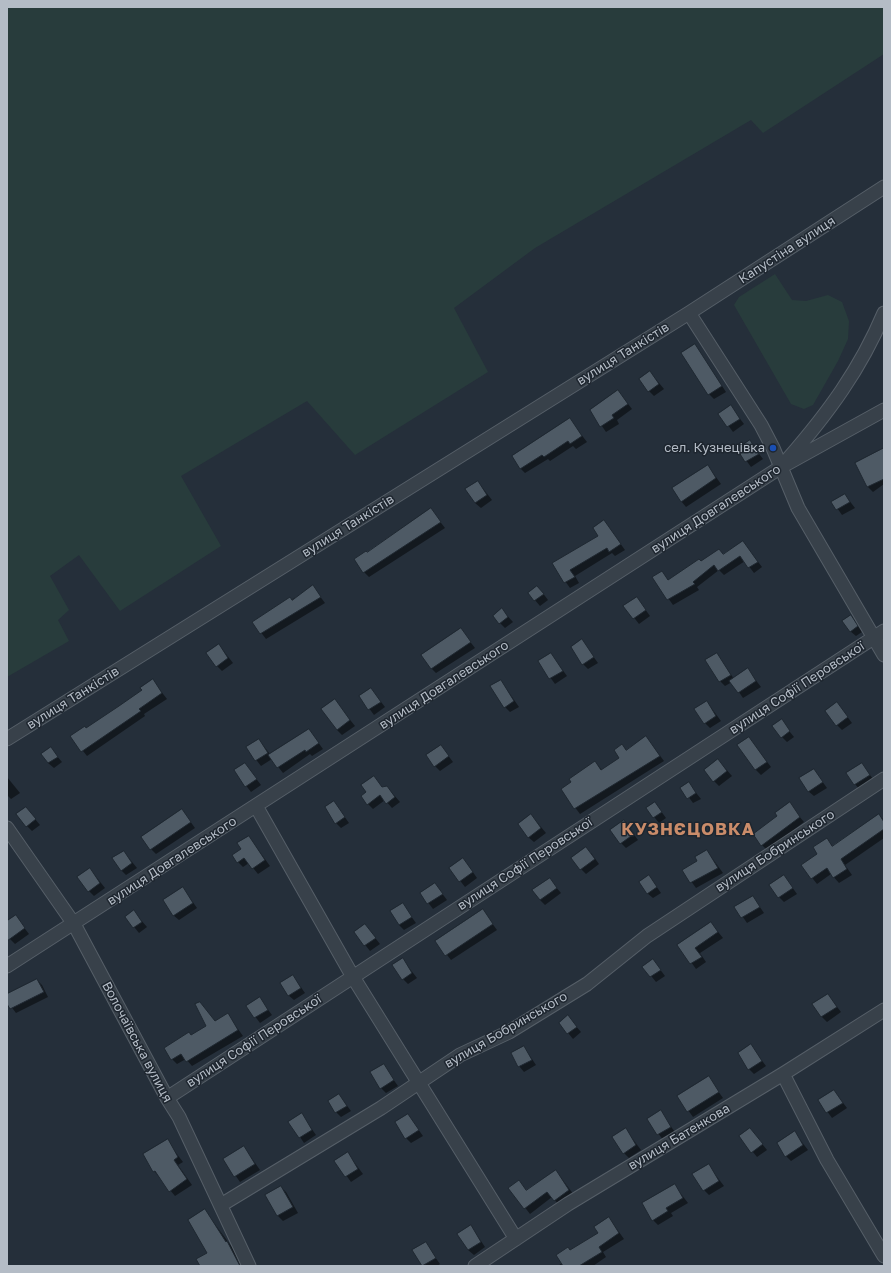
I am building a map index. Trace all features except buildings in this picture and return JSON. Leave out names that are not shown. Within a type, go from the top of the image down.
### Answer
[{"type":"street","name":"Капустіна вулиця","points":[[689,313],[884,187]]},
{"type":"street","points":[[689,313],[761,425],[798,508],[879,634],[884,655]]},
{"type":"street","name":"вулиця Танкістів","points":[[7,739],[689,313]]},
{"type":"street","points":[[781,467],[820,423],[840,395],[861,361],[884,313]]},
{"type":"street","name":"вулиця Довгалевського","points":[[7,966],[781,467],[884,410]]},
{"type":"street","name":"вулиця Софії Перовської","points":[[167,1098],[879,634]]},
{"type":"street","name":"вулиця Бобринського","points":[[221,1205],[374,1112],[460,1055],[509,1032],[587,984],[647,936],[884,779]]},
{"type":"street","points":[[256,806],[353,977],[516,1238]]},
{"type":"street","name":"Волочаївська вулиця","points":[[7,828],[74,924],[167,1098],[179,1117],[250,1266]]},
{"type":"street","name":"вулиця Батенкова","points":[[475,1266],[568,1204],[783,1074],[884,1010]]},
{"type":"street","points":[[783,1074],[827,1160],[884,1256]]},
{"type":"green space","points":[[7,7],[884,7],[884,54],[763,133],[751,120],[535,248],[454,308],[488,372],[355,455],[307,401],[181,476],[221,546],[120,611],[79,555],[50,576],[69,610],[58,620],[69,641],[7,677]]},
{"type":"green space","points":[[775,274],[792,300],[806,301],[828,295],[842,302],[849,321],[848,339],[838,361],[813,405],[804,409],[791,404],[734,305],[739,297]]},
{"type":"place","name":"сел. Кузнецівка","points":[[773,448]]},
{"type":"district","name":"КУЗНЄЦОВКА","points":[[688,830]]}]
